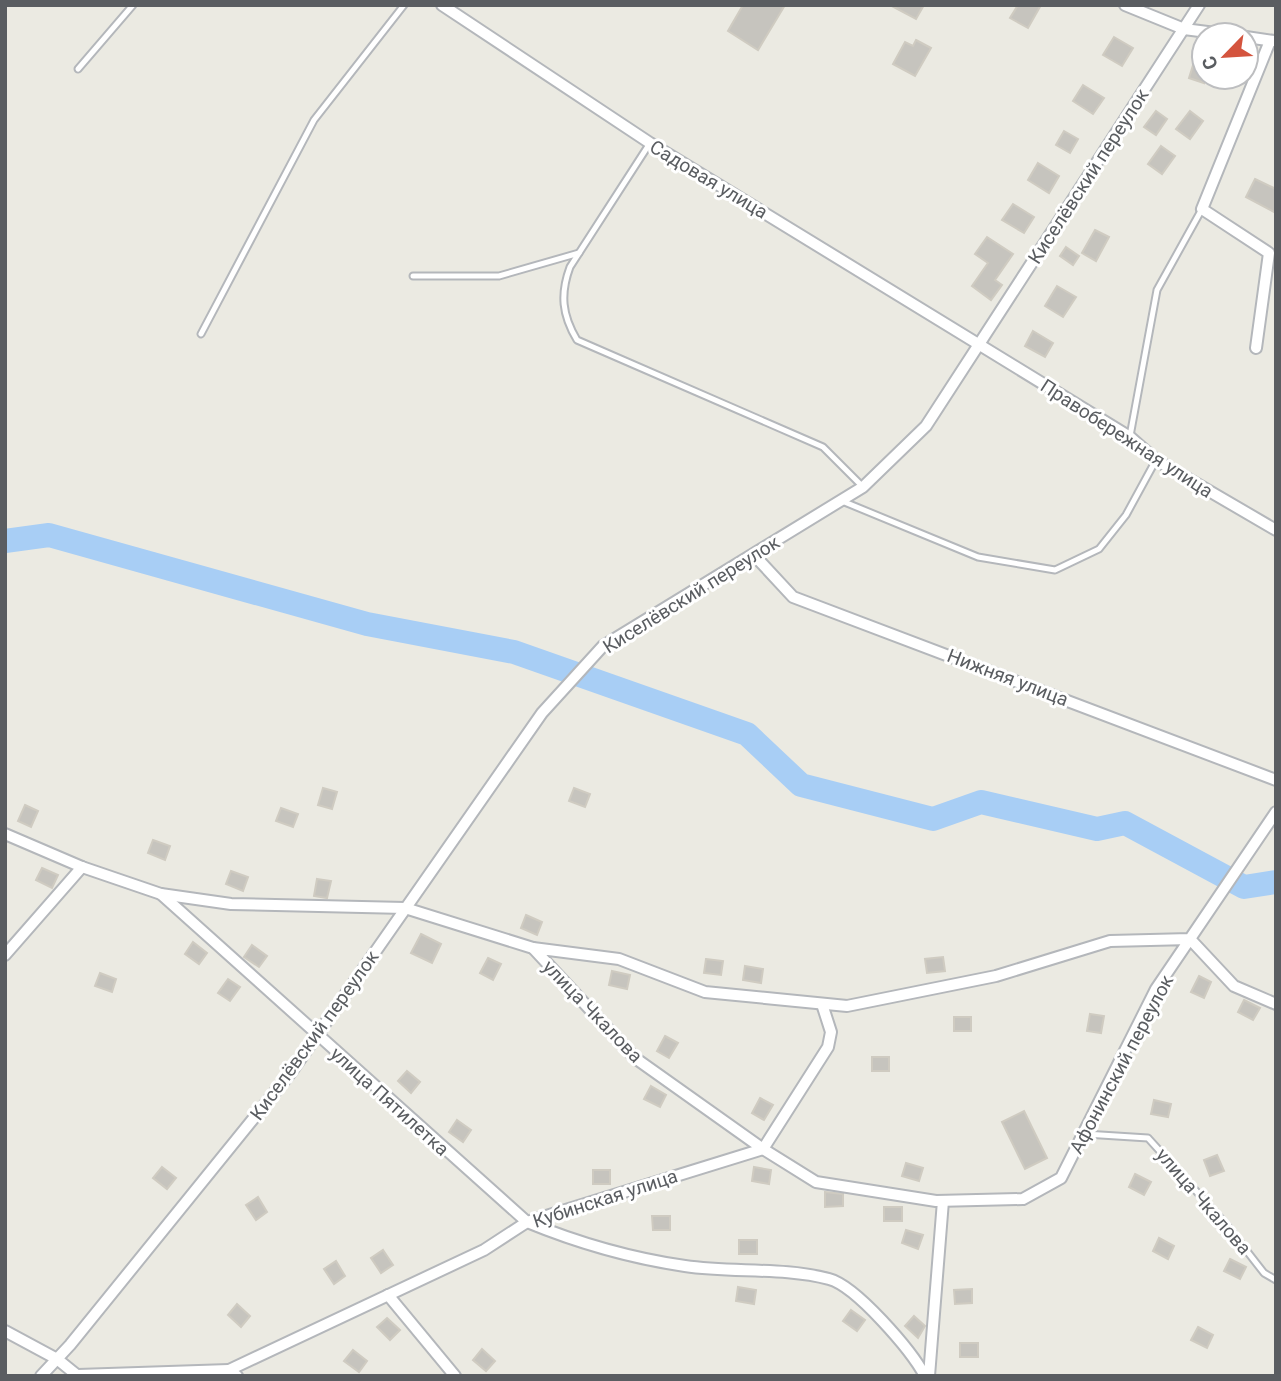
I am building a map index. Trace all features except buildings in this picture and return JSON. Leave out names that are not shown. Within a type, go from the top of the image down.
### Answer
[{"type":"street","name":"Садовая улица","points":[[442,5],[650,143],[980,344]]},
{"type":"street","points":[[1125,5],[1190,30]]},
{"type":"street","name":"Киселёвский переулок","points":[[41,1376],[275,1092],[542,713],[603,646],[863,487],[926,426],[1199,5]]},
{"type":"street","points":[[1256,348],[1269,253],[1202,209],[1273,41]]},
{"type":"street","name":"Правобережная улица","points":[[980,344],[1130,436],[1156,460],[1276,530]]},
{"type":"street","name":"Нижняя улица","points":[[754,555],[793,597],[1276,780]]},
{"type":"street","name":"Афонинский переулок","points":[[1062,1178],[1156,989],[1276,812]]},
{"type":"street","name":"улица Пятилетка","points":[[5,834],[82,867],[161,894],[231,904],[405,908],[533,947]]},
{"type":"street","points":[[5,956],[82,867]]},
{"type":"street","name":"улица Пятилетка","points":[[161,894],[527,1222],[582,1244],[686,1266],[831,1279],[877,1314],[927,1376]]},
{"type":"street","points":[[1190,939],[1234,986],[1276,1004]]},
{"type":"street","name":"улица Чкалова","points":[[533,947],[619,959],[705,992],[848,1006],[996,976],[1110,941],[1190,939]]},
{"type":"street","name":"улица Чкалова","points":[[533,947],[635,1058],[763,1149],[816,1182],[943,1200],[1023,1199],[1062,1178]]},
{"type":"street","points":[[763,1149],[828,1047],[831,1032],[822,1004]]},
{"type":"street","name":"Кубинская улица","points":[[78,1375],[233,1373],[484,1250],[527,1222],[763,1149]]},
{"type":"street","points":[[927,1376],[943,1200]]},
{"type":"street","points":[[388,1295],[455,1376]]},
{"type":"street","points":[[5,1331],[57,1359],[78,1375]]},
{"type":"lane","points":[[78,69],[132,5]]},
{"type":"lane","points":[[201,334],[314,120],[404,5]]},
{"type":"lane","points":[[650,143],[579,253],[565,280],[565,319],[577,340],[823,447],[863,487]]},
{"type":"lane","points":[[1130,436],[1157,290],[1202,209]]},
{"type":"lane","points":[[413,276],[499,276],[579,253]]},
{"type":"lane","points":[[842,501],[978,557],[1055,570],[1099,549],[1126,515],[1156,460]]},
{"type":"lane","name":"улица Чкалова","points":[[1083,1134],[1148,1138],[1225,1223],[1264,1273],[1276,1280]]},
{"type":"waterway","points":[[5,541],[49,535],[367,624],[514,652],[747,734],[801,785],[933,819],[981,802],[1097,829],[1125,823],[1244,887],[1276,882]]}]
